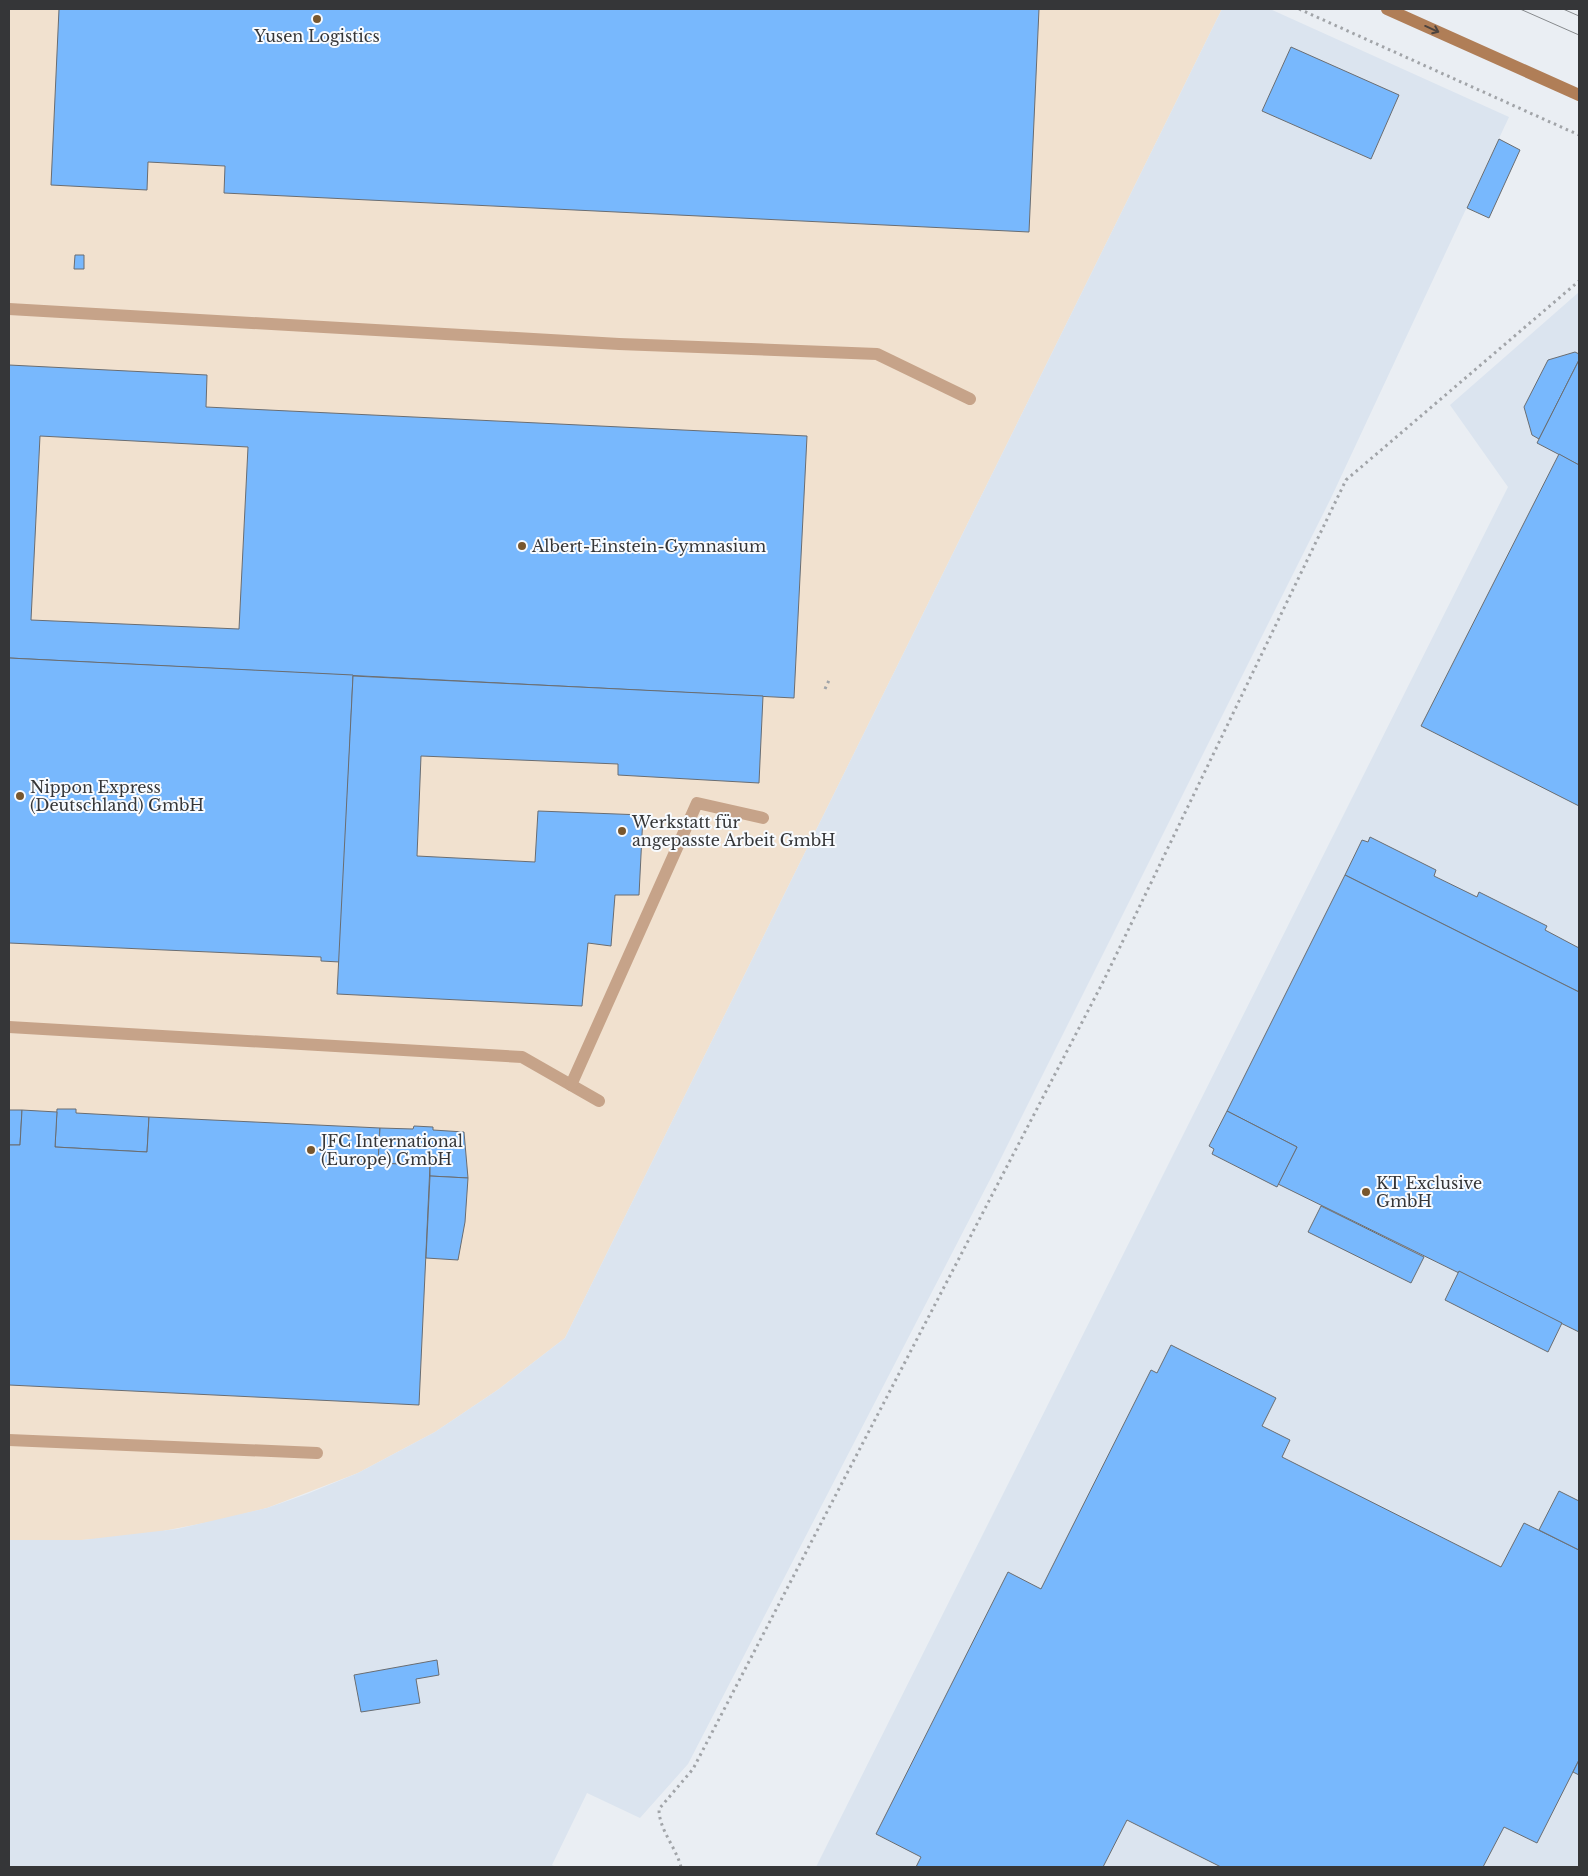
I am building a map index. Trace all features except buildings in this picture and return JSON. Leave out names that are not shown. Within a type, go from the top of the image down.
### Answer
[{"type":"main road","points":[[1387,9],[1579,95]]},
{"type":"lane","points":[[9,309],[619,344],[878,354],[970,399]]},
{"type":"lane","points":[[571,1085],[697,803],[763,818]]},
{"type":"lane","points":[[9,1027],[522,1057],[600,1101]]},
{"type":"lane","points":[[9,1440],[317,1453]]},
{"type":"path","points":[[1299,9],[1579,135]]},
{"type":"path","points":[[681,1867],[677,1852],[659,1820],[659,1809],[693,1769],[1103,982],[1346,480],[1579,281]]},
{"type":"path","points":[[825,689],[830,678]]},
{"type":"shaded area","points":[[9,9],[1222,9],[565,1338],[499,1389],[435,1432],[358,1473],[267,1508],[220,1520],[137,1536],[82,1540],[9,1540]]},
{"type":"shaded area","points":[[1222,9],[1270,9],[1509,117],[1331,498],[996,1168],[688,1764],[640,1818],[587,1793],[552,1865],[556,1867],[9,1867],[9,1540],[82,1540],[177,1529],[267,1508],[307,1494],[358,1473],[435,1432],[499,1389],[565,1338]]},
{"type":"shaded area","points":[[1579,292],[1579,1867],[816,1867],[1508,487],[1450,405]]},
{"type":"tram line","points":[[1520,9],[1579,35]]},
{"type":"tram line","points":[[1563,9],[1579,16]]},
{"type":"place","name":"Yusen Logistics","points":[[317,19]]},
{"type":"place","name":"Albert-Einstein-Gymnasium","points":[[522,546]]},
{"type":"place","name":"Nippon Express (Deutschland) GmbH","points":[[20,796]]},
{"type":"place","name":"Werkstatt für angepasste Arbeit GmbH","points":[[622,831]]},
{"type":"place","name":"JFC International (Europe) GmbH","points":[[311,1150]]},
{"type":"place","name":"KT Exclusive GmbH","points":[[1366,1192]]}]
